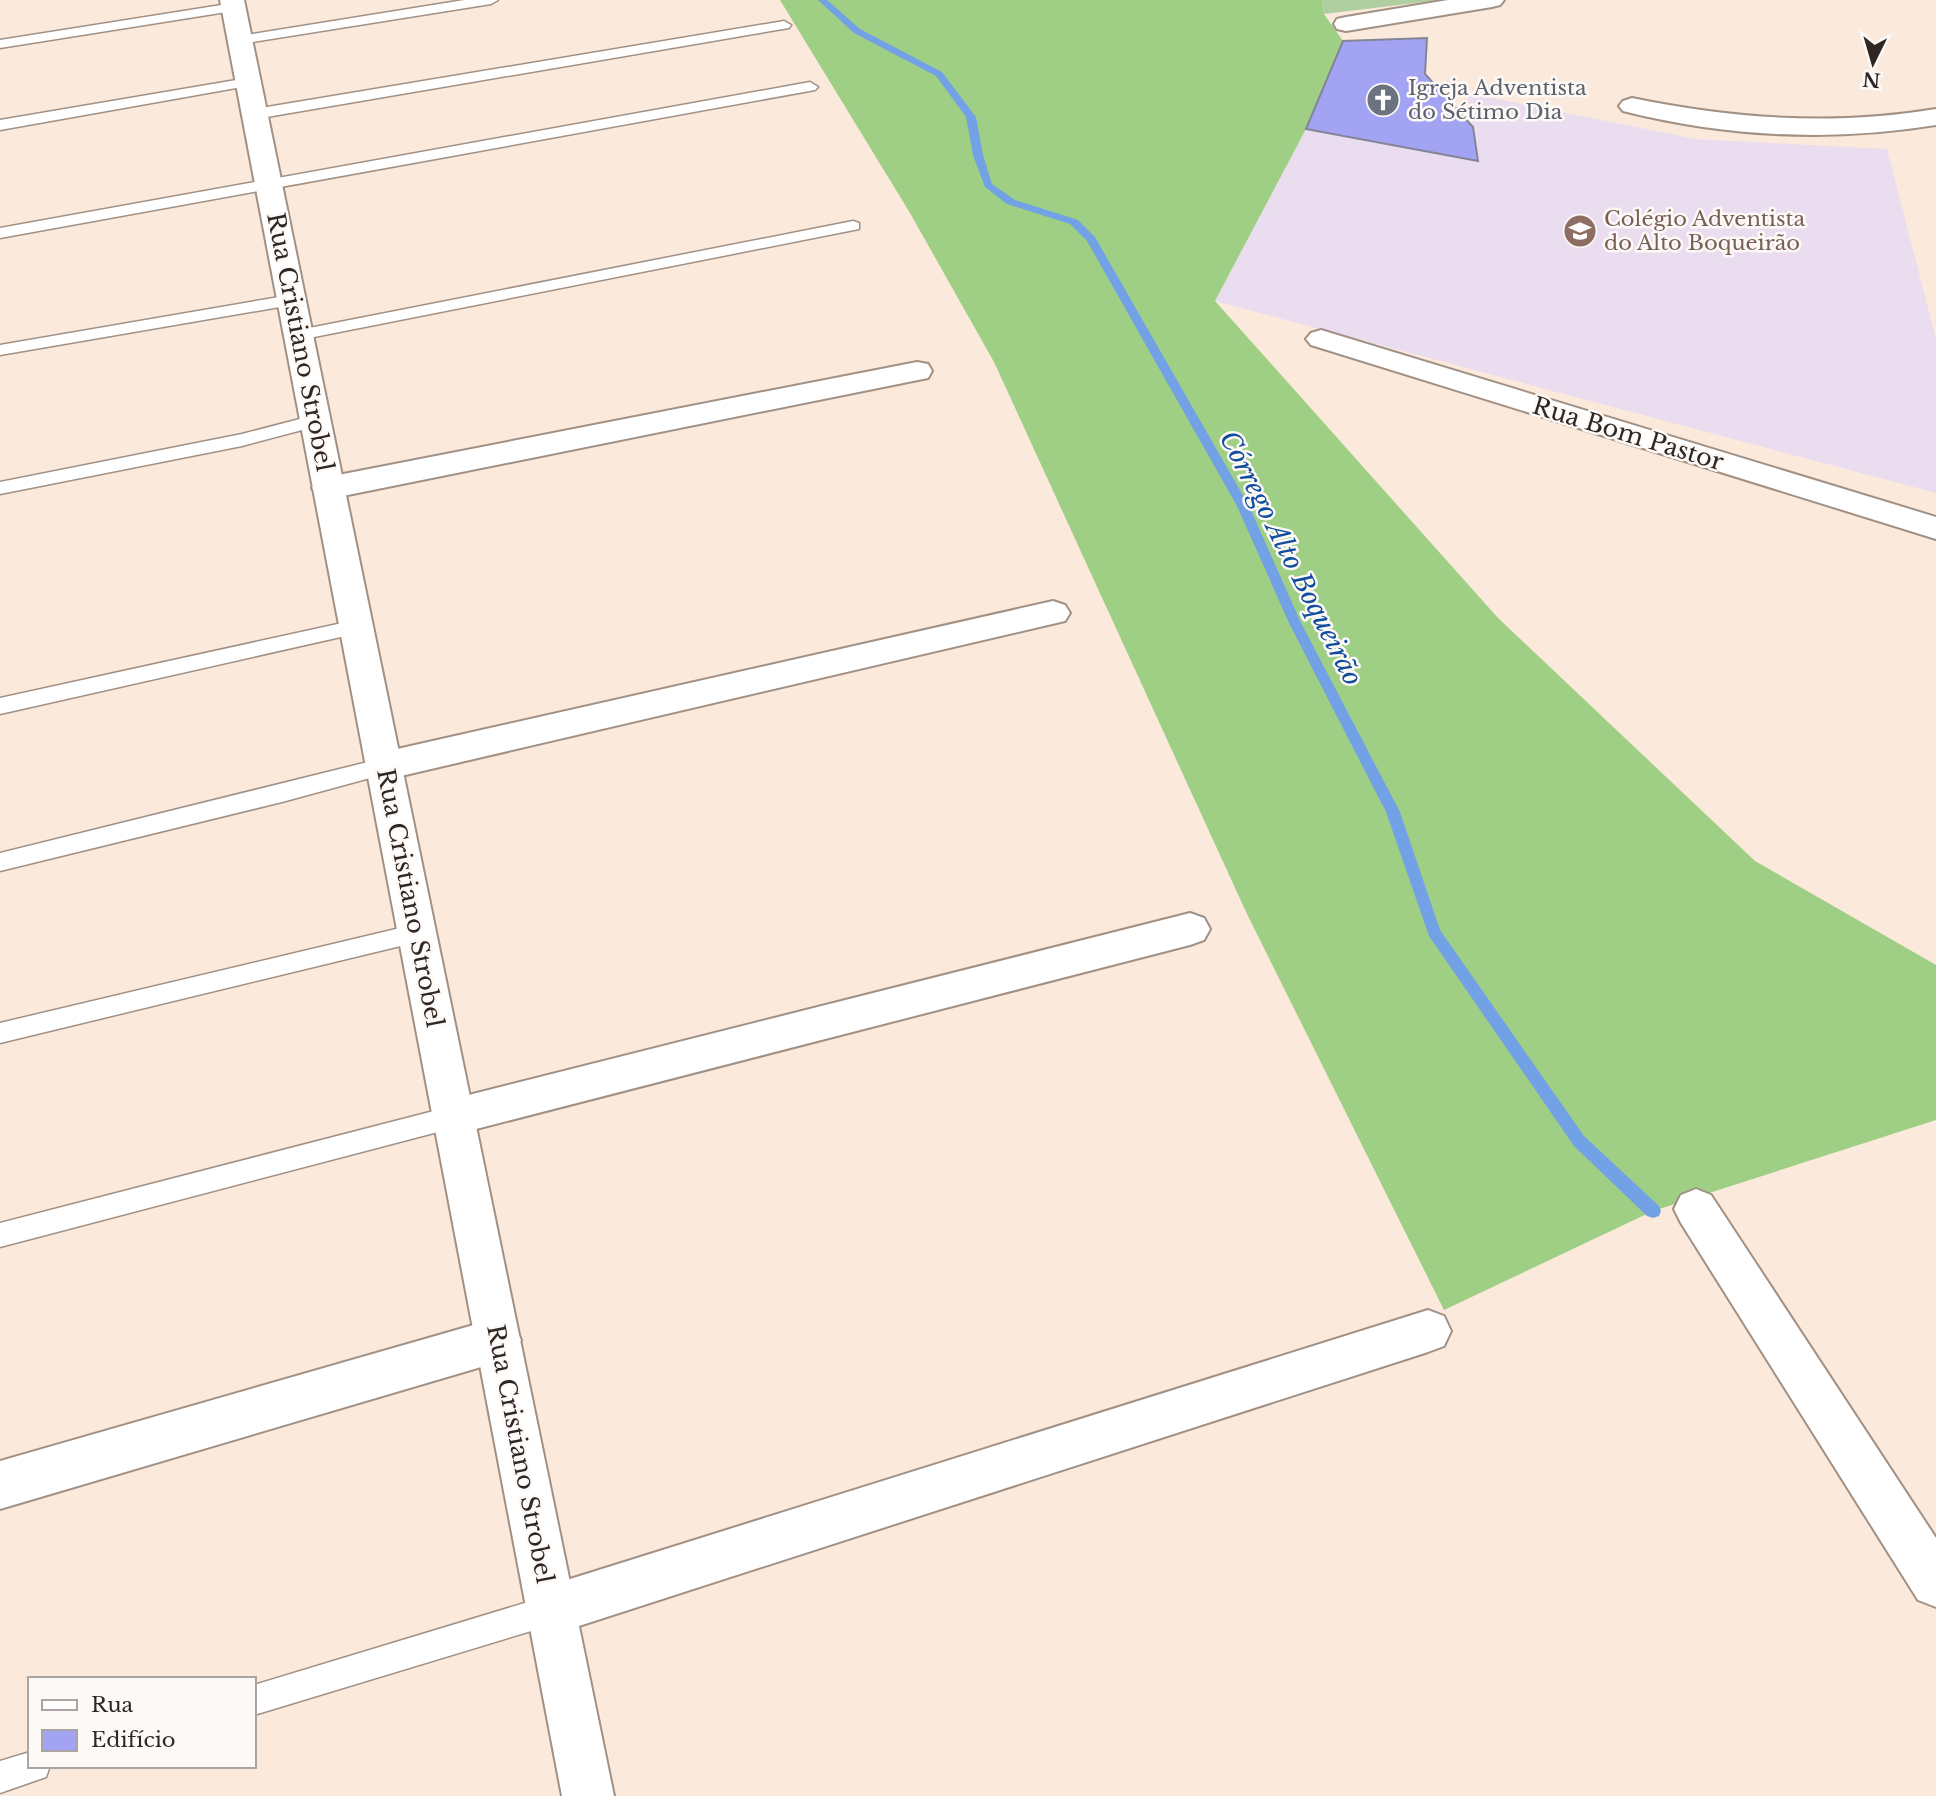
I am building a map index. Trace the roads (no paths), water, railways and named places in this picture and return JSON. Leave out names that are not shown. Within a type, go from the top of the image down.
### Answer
[{"type":"street","points":[[1346,24],[1492,0]]},
{"type":"street","name":"Rua Cristiano Strobel","points":[[235,15],[588,1796]]},
{"type":"street","points":[[1632,106],[1721,124],[1765,128],[1935,123]]},
{"type":"street","name":"Rua Bom Pastor","points":[[1321,340],[1936,528]]},
{"type":"street","points":[[328,488],[916,371]]},
{"type":"street","points":[[384,766],[1053,613]]},
{"type":"street","points":[[453,1117],[1190,929]]},
{"type":"street","points":[[1696,1209],[1936,1582]]},
{"type":"street","points":[[551,1610],[1428,1331]]},
{"type":"street","points":[[0,1485],[498,1340]]},
{"type":"lane","points":[[0,44],[235,15],[491,0]]},
{"type":"lane","points":[[0,125],[251,98],[784,25]]},
{"type":"lane","points":[[0,233],[810,87]]},
{"type":"lane","points":[[0,350],[295,317],[853,226]]},
{"type":"lane","points":[[0,488],[242,440],[316,421]]},
{"type":"lane","points":[[0,706],[356,627]]},
{"type":"lane","points":[[0,862],[282,794],[384,766]]},
{"type":"lane","points":[[0,1033],[417,933]]},
{"type":"lane","points":[[0,1235],[453,1117]]},
{"type":"lane","points":[[256,1699],[551,1610]]},
{"type":"lane","points":[[0,1777],[29,1768]]},
{"type":"waterway","name":"Córrego Alto Boqueirão","points":[[822,0],[857,31],[939,74],[971,117],[978,155],[988,185],[1011,202],[1074,222],[1091,239],[1243,506],[1295,623],[1393,812],[1434,932],[1579,1141],[1653,1211]]},
{"type":"place","name":"Igreja Adventista do Sétimo Dia","points":[[1383,100]]},
{"type":"place","name":"Colégio Adventista do Alto Boqueirão","points":[[1580,231]]}]
